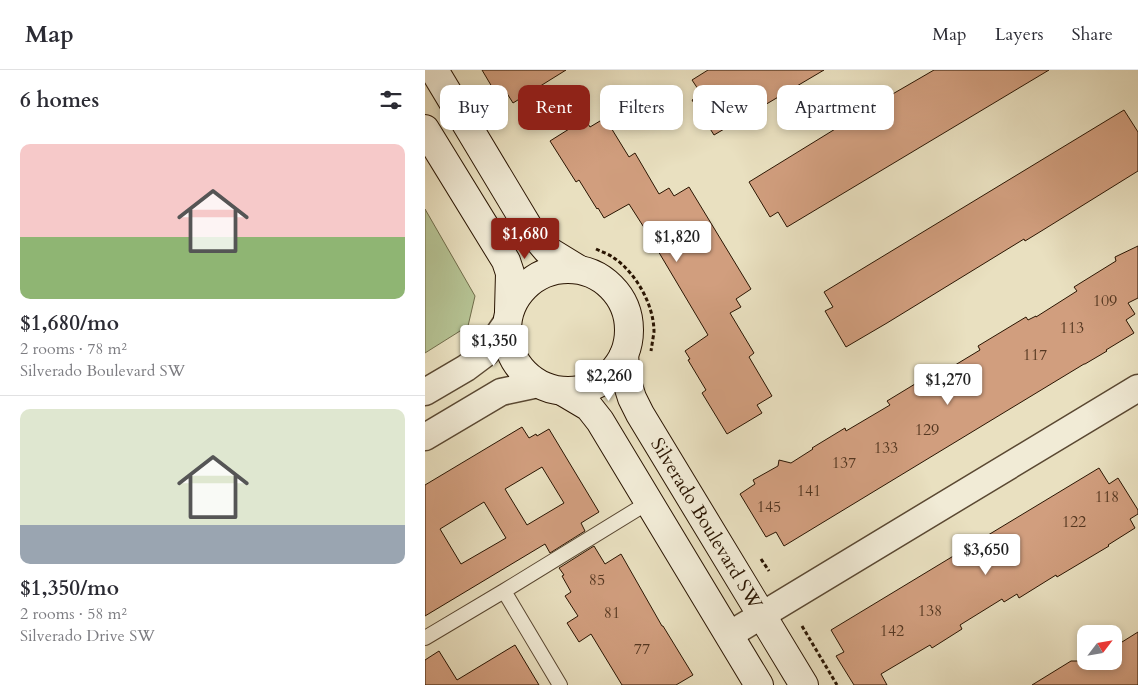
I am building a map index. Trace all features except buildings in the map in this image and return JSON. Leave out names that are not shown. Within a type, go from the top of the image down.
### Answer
[{"type":"street","points":[[425,437],[501,392],[516,388],[550,387],[581,390],[599,383],[613,371],[624,355],[629,337],[628,319],[622,301],[611,286],[596,275],[585,258],[547,250],[530,230],[434,70]]},
{"type":"street","points":[[425,129],[506,261],[510,273],[507,340],[513,358],[523,373],[550,387]]},
{"type":"street","points":[[425,392],[466,368],[487,353],[517,296],[529,282],[585,258]]},
{"type":"street","name":"Silverado Boulevard SW","points":[[624,355],[625,379],[640,414],[804,685]]},
{"type":"street","name":"Silverado Boulevard SW","points":[[550,387],[589,407],[600,421],[759,685]]},
{"type":"street","points":[[729,635],[1138,388]]},
{"type":"lane","points":[[425,638],[649,502]]},
{"type":"lane","points":[[504,591],[560,685]]},
{"type":"path","points":[[585,258],[614,258],[627,269],[639,284],[650,308],[654,330],[651,356]]},
{"type":"path","points":[[758,554],[769,571]]},
{"type":"path","points":[[803,626],[837,685]]},
{"type":"green space","points":[[425,209],[475,296],[468,326],[425,353]]}]
